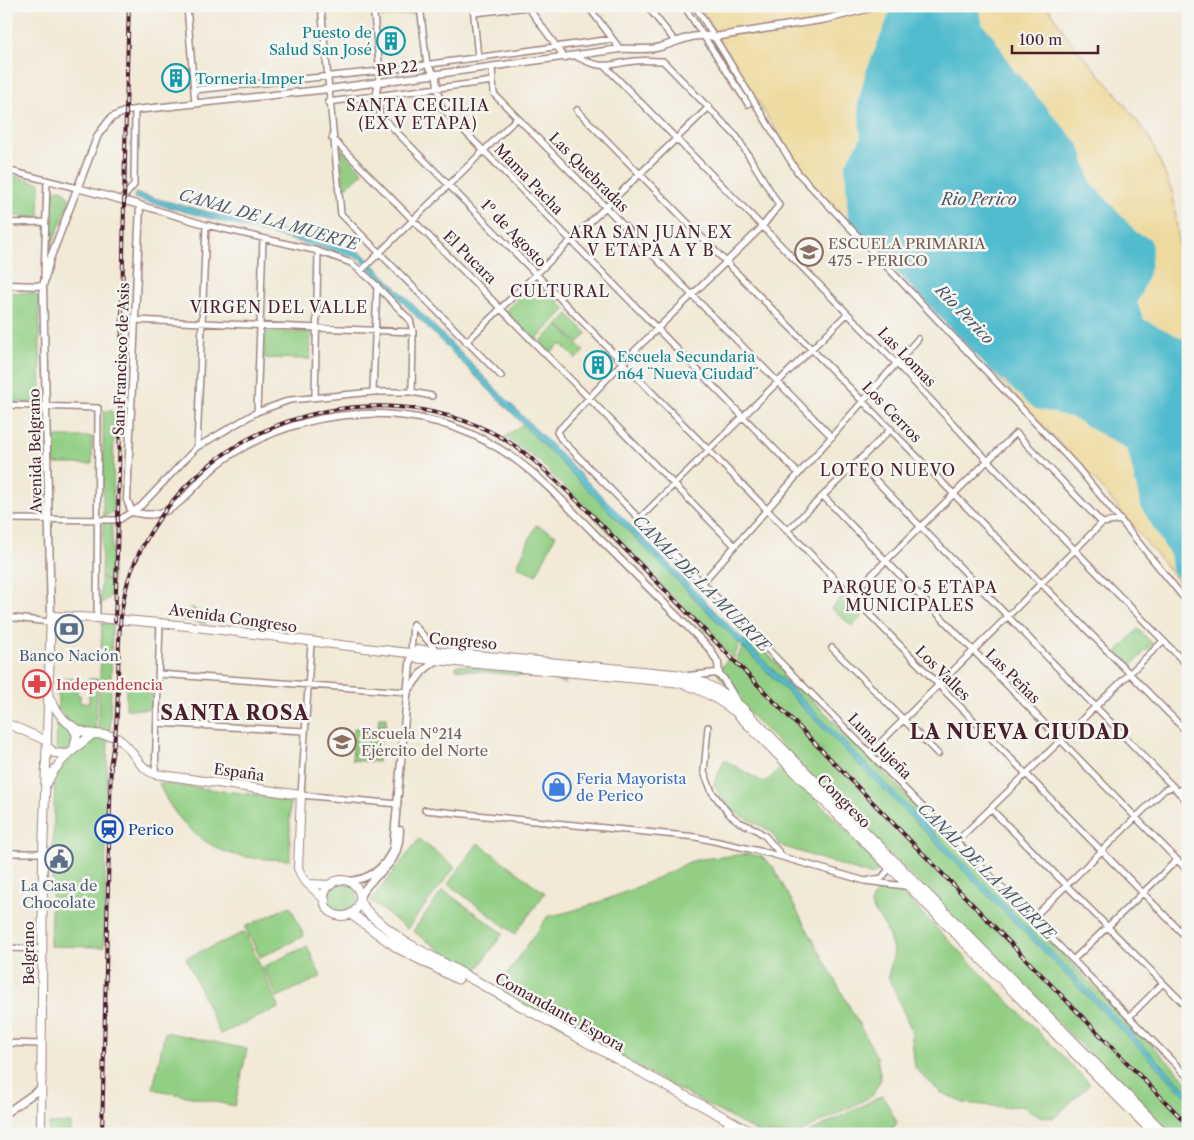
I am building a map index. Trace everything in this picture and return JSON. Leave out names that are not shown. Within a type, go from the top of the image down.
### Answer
[{"type":"main road","name":"Avenida Congreso","points":[[50,619],[97,617],[160,622],[310,643],[411,653]]},
{"type":"main road","name":"Belgrano","points":[[42,1134],[40,1089],[43,853],[50,619]]},
{"type":"main road","name":"Congreso","points":[[411,653],[418,658],[438,656],[682,676],[713,688],[742,707],[1165,1134]]},
{"type":"main road","name":"Congreso","points":[[438,656],[677,682],[705,692],[736,712],[1155,1134]]},
{"type":"main road","points":[[48,696],[60,718],[77,735],[74,748]]},
{"type":"main road","points":[[6,723],[47,743],[54,753],[67,754]]},
{"type":"main road","points":[[47,730],[54,724],[69,725],[93,734],[116,737],[131,750],[145,770],[155,774]]},
{"type":"main road","name":"Belgrano","points":[[46,787],[52,772],[67,754],[93,734]]},
{"type":"main road","name":"España","points":[[155,774],[301,795]]},
{"type":"main road","points":[[301,795],[298,868],[303,879],[325,900]]},
{"type":"main road","points":[[308,884],[331,885],[342,880],[354,884],[360,900],[351,914],[338,916],[327,907],[325,894],[331,885]]},
{"type":"main road","name":"Comandante Espora","points":[[360,900],[370,915],[403,942],[754,1134]]},
{"type":"main road","name":"Comandante Espora","points":[[351,914],[398,948],[742,1134]]},
{"type":"street","points":[[187,6],[195,103]]},
{"type":"street","points":[[321,6],[329,76],[328,102],[341,214],[501,376]]},
{"type":"street","name":"1º de Agosto","points":[[372,6],[380,71],[376,96],[380,115],[766,508]]},
{"type":"street","points":[[420,6],[427,64]]},
{"type":"street","points":[[478,58],[474,9],[527,6],[565,58]]},
{"type":"street","points":[[588,6],[620,49]]},
{"type":"street","points":[[647,6],[675,41],[702,34],[714,38],[827,19],[878,6]]},
{"type":"street","points":[[684,6],[748,104]]},
{"type":"street","points":[[695,6],[798,173],[1077,467],[1188,603]]},
{"type":"street","points":[[194,90],[380,71],[612,39]]},
{"type":"street","name":"RP 22","points":[[77,188],[104,124],[119,113],[436,76],[620,49],[661,47],[675,41]]},
{"type":"street","points":[[577,57],[593,65],[606,67],[634,61],[663,61],[737,137],[779,205],[762,227],[726,260],[589,397]]},
{"type":"street","name":"Mama Pacha","points":[[427,64],[436,76],[440,106],[798,473]]},
{"type":"street","name":"Las Lomas","points":[[606,67],[896,363],[987,460],[1188,666]]},
{"type":"street","name":"Las Quebradas","points":[[492,68],[494,94],[832,437]]},
{"type":"street","points":[[328,102],[493,81]]},
{"type":"street","points":[[466,342],[503,309],[571,240],[709,107]]},
{"type":"street","points":[[122,199],[134,185],[135,110]]},
{"type":"street","name":"Los Cerros","points":[[577,110],[864,400],[953,494],[1188,733]]},
{"type":"street","points":[[363,269],[517,118]]},
{"type":"street","name":"El Pucara","points":[[332,138],[414,218],[735,546]]},
{"type":"street","points":[[6,170],[122,199],[206,224],[318,251],[363,269],[410,320],[413,332],[412,392]]},
{"type":"street","points":[[6,285],[43,286],[47,180]]},
{"type":"street","name":"Avenida Belgrano","points":[[50,619],[43,286],[50,259],[77,188]]},
{"type":"street","name":"San Francisco de Asis","points":[[132,512],[128,500],[140,205]]},
{"type":"street","points":[[6,223],[45,222]]},
{"type":"street","points":[[197,447],[206,224]]},
{"type":"street","points":[[256,412],[264,239]]},
{"type":"street","points":[[315,396],[318,251]]},
{"type":"street","points":[[373,392],[377,285]]},
{"type":"street","points":[[639,519],[847,314]]},
{"type":"street","points":[[134,320],[316,326],[413,332]]},
{"type":"street","points":[[702,583],[766,508],[832,437],[918,339]]},
{"type":"street","points":[[6,519],[119,520],[141,506],[197,447],[256,412],[290,400],[315,396],[373,392],[412,392],[432,396]]},
{"type":"street","name":"Luna Jujeña","points":[[589,397],[557,432],[561,439],[1188,1077]]},
{"type":"street","points":[[6,405],[98,408],[99,521],[97,617]]},
{"type":"street","points":[[132,512],[154,515],[165,511],[182,500],[211,470],[233,453],[269,434],[286,428],[319,418],[350,414],[388,413],[429,419],[492,445],[518,461],[550,488],[710,650],[718,663],[719,675],[742,707]]},
{"type":"street","points":[[787,531],[891,429]]},
{"type":"street","points":[[850,596],[1016,432],[1102,524]]},
{"type":"street","points":[[858,462],[1188,802]]},
{"type":"street","name":"Las Peñas","points":[[822,496],[1188,871]]},
{"type":"street","name":"Los Valles","points":[[766,508],[850,596],[1188,939]]},
{"type":"street","points":[[870,753],[1102,524],[1121,520]]},
{"type":"street","points":[[6,617],[50,619]]},
{"type":"street","points":[[155,774],[160,622]]},
{"type":"street","points":[[348,881],[362,880],[386,862],[394,843],[413,624],[438,656],[422,671],[408,692]]},
{"type":"street","points":[[957,841],[1163,641]]},
{"type":"street","points":[[301,795],[310,643]]},
{"type":"street","points":[[832,648],[938,754]]},
{"type":"street","points":[[682,676],[708,672],[719,675]]},
{"type":"street","points":[[159,674],[308,683],[408,692]]},
{"type":"street","points":[[157,723],[305,731]]},
{"type":"street","points":[[708,727],[704,772],[712,792],[729,814],[739,822],[755,828],[765,836],[783,857]]},
{"type":"street","points":[[1178,792],[1188,783]]},
{"type":"street","points":[[1032,919],[1164,790],[1172,786]]},
{"type":"street","name":"España","points":[[301,795],[398,804]]},
{"type":"street","points":[[360,900],[368,886],[388,867],[396,853],[400,841],[398,804]]},
{"type":"street","points":[[991,809],[1188,1008]]},
{"type":"street","points":[[425,810],[696,837],[783,857],[865,881],[902,884],[914,890]]},
{"type":"street","points":[[6,853],[43,853]]},
{"type":"street","points":[[1073,960],[1177,860]]},
{"type":"street","points":[[865,881],[882,878],[888,870],[886,863]]},
{"type":"street","points":[[6,948],[42,949]]},
{"type":"street","points":[[1129,1017],[1163,983]]},
{"type":"street","points":[[6,1043],[41,1044]]},
{"type":"street","points":[[6,1113],[40,1089]]},
{"type":"green space","points":[[380,6],[419,6],[420,13],[381,17]]},
{"type":"green space","points":[[340,147],[363,173],[344,189]]},
{"type":"green space","points":[[6,174],[40,183],[39,217],[6,216]]},
{"type":"green space","points":[[58,189],[64,190],[70,200],[48,255],[49,194]]},
{"type":"green space","points":[[536,279],[566,309],[535,341],[505,311]]},
{"type":"green space","points":[[6,292],[34,293],[39,298],[41,399],[37,403],[6,402]]},
{"type":"green space","points":[[568,314],[587,333],[578,343],[558,324]]},
{"type":"green space","points":[[558,325],[584,351],[576,359],[562,345],[559,345],[549,354],[539,343]]},
{"type":"green space","points":[[264,332],[311,333],[310,359],[264,358]]},
{"type":"green space","points":[[103,411],[112,411],[114,414],[113,512],[103,517]]},
{"type":"green space","points":[[523,424],[740,644],[733,659],[540,462],[505,437]]},
{"type":"green space","points":[[53,437],[92,437],[92,464],[53,464]]},
{"type":"green space","points":[[110,519],[112,520],[112,583],[101,576],[103,524]]},
{"type":"green space","points":[[536,525],[556,535],[536,575],[517,566]]},
{"type":"green space","points":[[101,577],[112,584],[112,596],[100,604]]},
{"type":"green space","points":[[844,595],[864,615],[852,626],[831,608]]},
{"type":"green space","points":[[192,607],[207,620],[206,623],[180,620]]},
{"type":"green space","points":[[102,623],[112,623],[110,734],[98,733]]},
{"type":"green space","points":[[1138,629],[1153,644],[1130,667],[1116,653]]},
{"type":"green space","points":[[748,634],[1188,1082],[1188,1134],[1169,1134],[741,705],[717,672],[729,658],[735,664]]},
{"type":"green space","points":[[457,665],[566,674],[565,684],[552,679],[456,669]]},
{"type":"green space","points":[[58,679],[76,679],[80,703],[89,703],[89,679],[98,679],[95,732],[73,725],[58,709]]},
{"type":"green space","points":[[126,681],[152,681],[152,709],[126,709]]},
{"type":"green space","points":[[379,717],[386,717],[386,726],[381,725],[378,762],[352,760],[354,728],[378,730]]},
{"type":"green space","points":[[62,723],[74,732],[70,750],[56,753],[57,724]]},
{"type":"green space","points":[[108,737],[104,947],[50,946],[55,776],[69,757],[90,739]]},
{"type":"green space","points":[[724,760],[763,782],[768,780],[783,765],[873,858],[878,872],[870,875],[779,845],[771,831],[734,812],[721,797],[714,784]]},
{"type":"green space","points":[[159,783],[290,799],[290,860],[239,856],[208,843],[178,816],[170,806]]},
{"type":"green space","points":[[419,839],[455,867],[407,929],[371,901]]},
{"type":"green space","points":[[478,843],[545,893],[515,934],[448,884]]},
{"type":"green space","points":[[748,854],[763,857],[773,867],[877,1057],[881,1079],[872,1096],[798,1134],[761,1134],[496,990],[548,916],[600,902],[658,878],[689,862]]},
{"type":"green space","points":[[342,883],[353,887],[357,898],[353,909],[342,913],[331,909],[327,898],[331,887]]},
{"type":"green space","points":[[889,888],[898,892],[912,903],[1090,1084],[1054,1118],[1040,1116],[1022,1106],[1002,1107],[964,1103],[940,1092],[915,1068],[911,1029],[888,976],[894,953],[886,928],[871,906],[872,899],[878,890]]},
{"type":"green space","points":[[443,890],[503,933],[474,974],[413,931]]},
{"type":"green space","points":[[290,906],[304,936],[260,957],[245,927]]},
{"type":"green space","points":[[245,932],[279,1008],[220,1034],[186,958]]},
{"type":"green space","points":[[307,946],[321,977],[277,997],[263,967]]},
{"type":"green space","points":[[165,1032],[247,1049],[235,1106],[153,1089]]},
{"type":"green space","points":[[883,1095],[897,1123],[888,1134],[806,1134]]},
{"type":"green space","points":[[71,1123],[71,1134],[49,1134],[49,1124]]},
{"type":"sand","name":"Rio Perico","points":[[699,6],[1047,6],[1070,41],[1115,92],[1151,140],[1173,194],[1179,246],[1188,259],[1188,593],[1096,481],[801,171]]},
{"type":"water","name":"Rio Perico","points":[[898,6],[974,6],[978,27],[989,39],[1010,73],[1076,149],[1086,184],[1134,237],[1146,242],[1147,258],[1141,281],[1132,303],[1140,323],[1188,347],[1188,583],[1177,569],[1175,554],[1146,506],[1132,447],[1074,413],[1037,404],[990,363],[853,218],[850,166],[866,139],[863,105],[870,75]]},
{"type":"water","points":[[135,193],[355,250],[363,254],[1188,1091],[1188,1098],[359,258],[134,198]]},
{"type":"waterway","name":"Río Perico","points":[[898,6],[870,75],[863,105],[866,139],[850,166],[853,218],[990,363],[1037,404],[1074,413],[1132,447],[1146,506],[1175,554],[1177,569],[1188,583]]},
{"type":"waterway","name":"Río Perico","points":[[974,6],[978,27],[989,39],[1010,73],[1076,149],[1086,184],[1134,237],[1146,242],[1147,258],[1141,281],[1132,303],[1140,323],[1188,347]]},
{"type":"railway","points":[[115,621],[129,6]]},
{"type":"railway","points":[[110,767],[116,726],[120,627],[126,588],[132,569],[158,520],[193,480],[234,447],[281,424],[332,410],[384,406],[437,413],[489,431],[503,438],[541,466],[586,509],[1188,1125]]},
{"type":"railway","points":[[102,1134],[111,761]]},
{"type":"place","name":"Puesto de Salud San José","points":[[391,41]]},
{"type":"place","name":"Torneria Imper","points":[[176,78]]},
{"type":"place","name":"ESCUELA PRIMARIA 475 - PERICO","points":[[809,252]]},
{"type":"place","name":"Escuela Secundaria n64 ¨Nueva Ciudad¨","points":[[598,365]]},
{"type":"place","name":"Banco Nación","points":[[69,629]]},
{"type":"place","name":"Independencia","points":[[37,684]]},
{"type":"place","name":"Escuela Nº214 Ejército del Norte","points":[[342,742]]},
{"type":"place","name":"Feria Mayorista de Perico","points":[[557,787]]},
{"type":"place","name":"Perico","points":[[109,829]]},
{"type":"place","name":"La Casa de Chocolate","points":[[59,859]]},
{"type":"district","name":"SANTA CECILIA (EX V ETAPA)","points":[[418,114]]},
{"type":"district","name":"ARA SAN JUAN EX V ETAPA A Y B","points":[[651,241]]},
{"type":"district","name":"CULTURAL","points":[[560,291]]},
{"type":"district","name":"VIRGEN DEL VALLE","points":[[279,307]]},
{"type":"district","name":"LOTEO NUEVO","points":[[888,470]]},
{"type":"district","name":"PARQUE O 5 ETAPA MUNICIPALES","points":[[910,596]]},
{"type":"district","name":"SANTA ROSA","points":[[235,713]]},
{"type":"district","name":"LA NUEVA CIUDAD","points":[[1020,732]]},
{"type":"water label","name":"CANAL DE LA MUERTE","points":[[269,219]]},
{"type":"water label","name":"CANAL DE LA MUERTE","points":[[702,583]]},
{"type":"water label","name":"CANAL DE LA MUERTE","points":[[987,871]]}]
